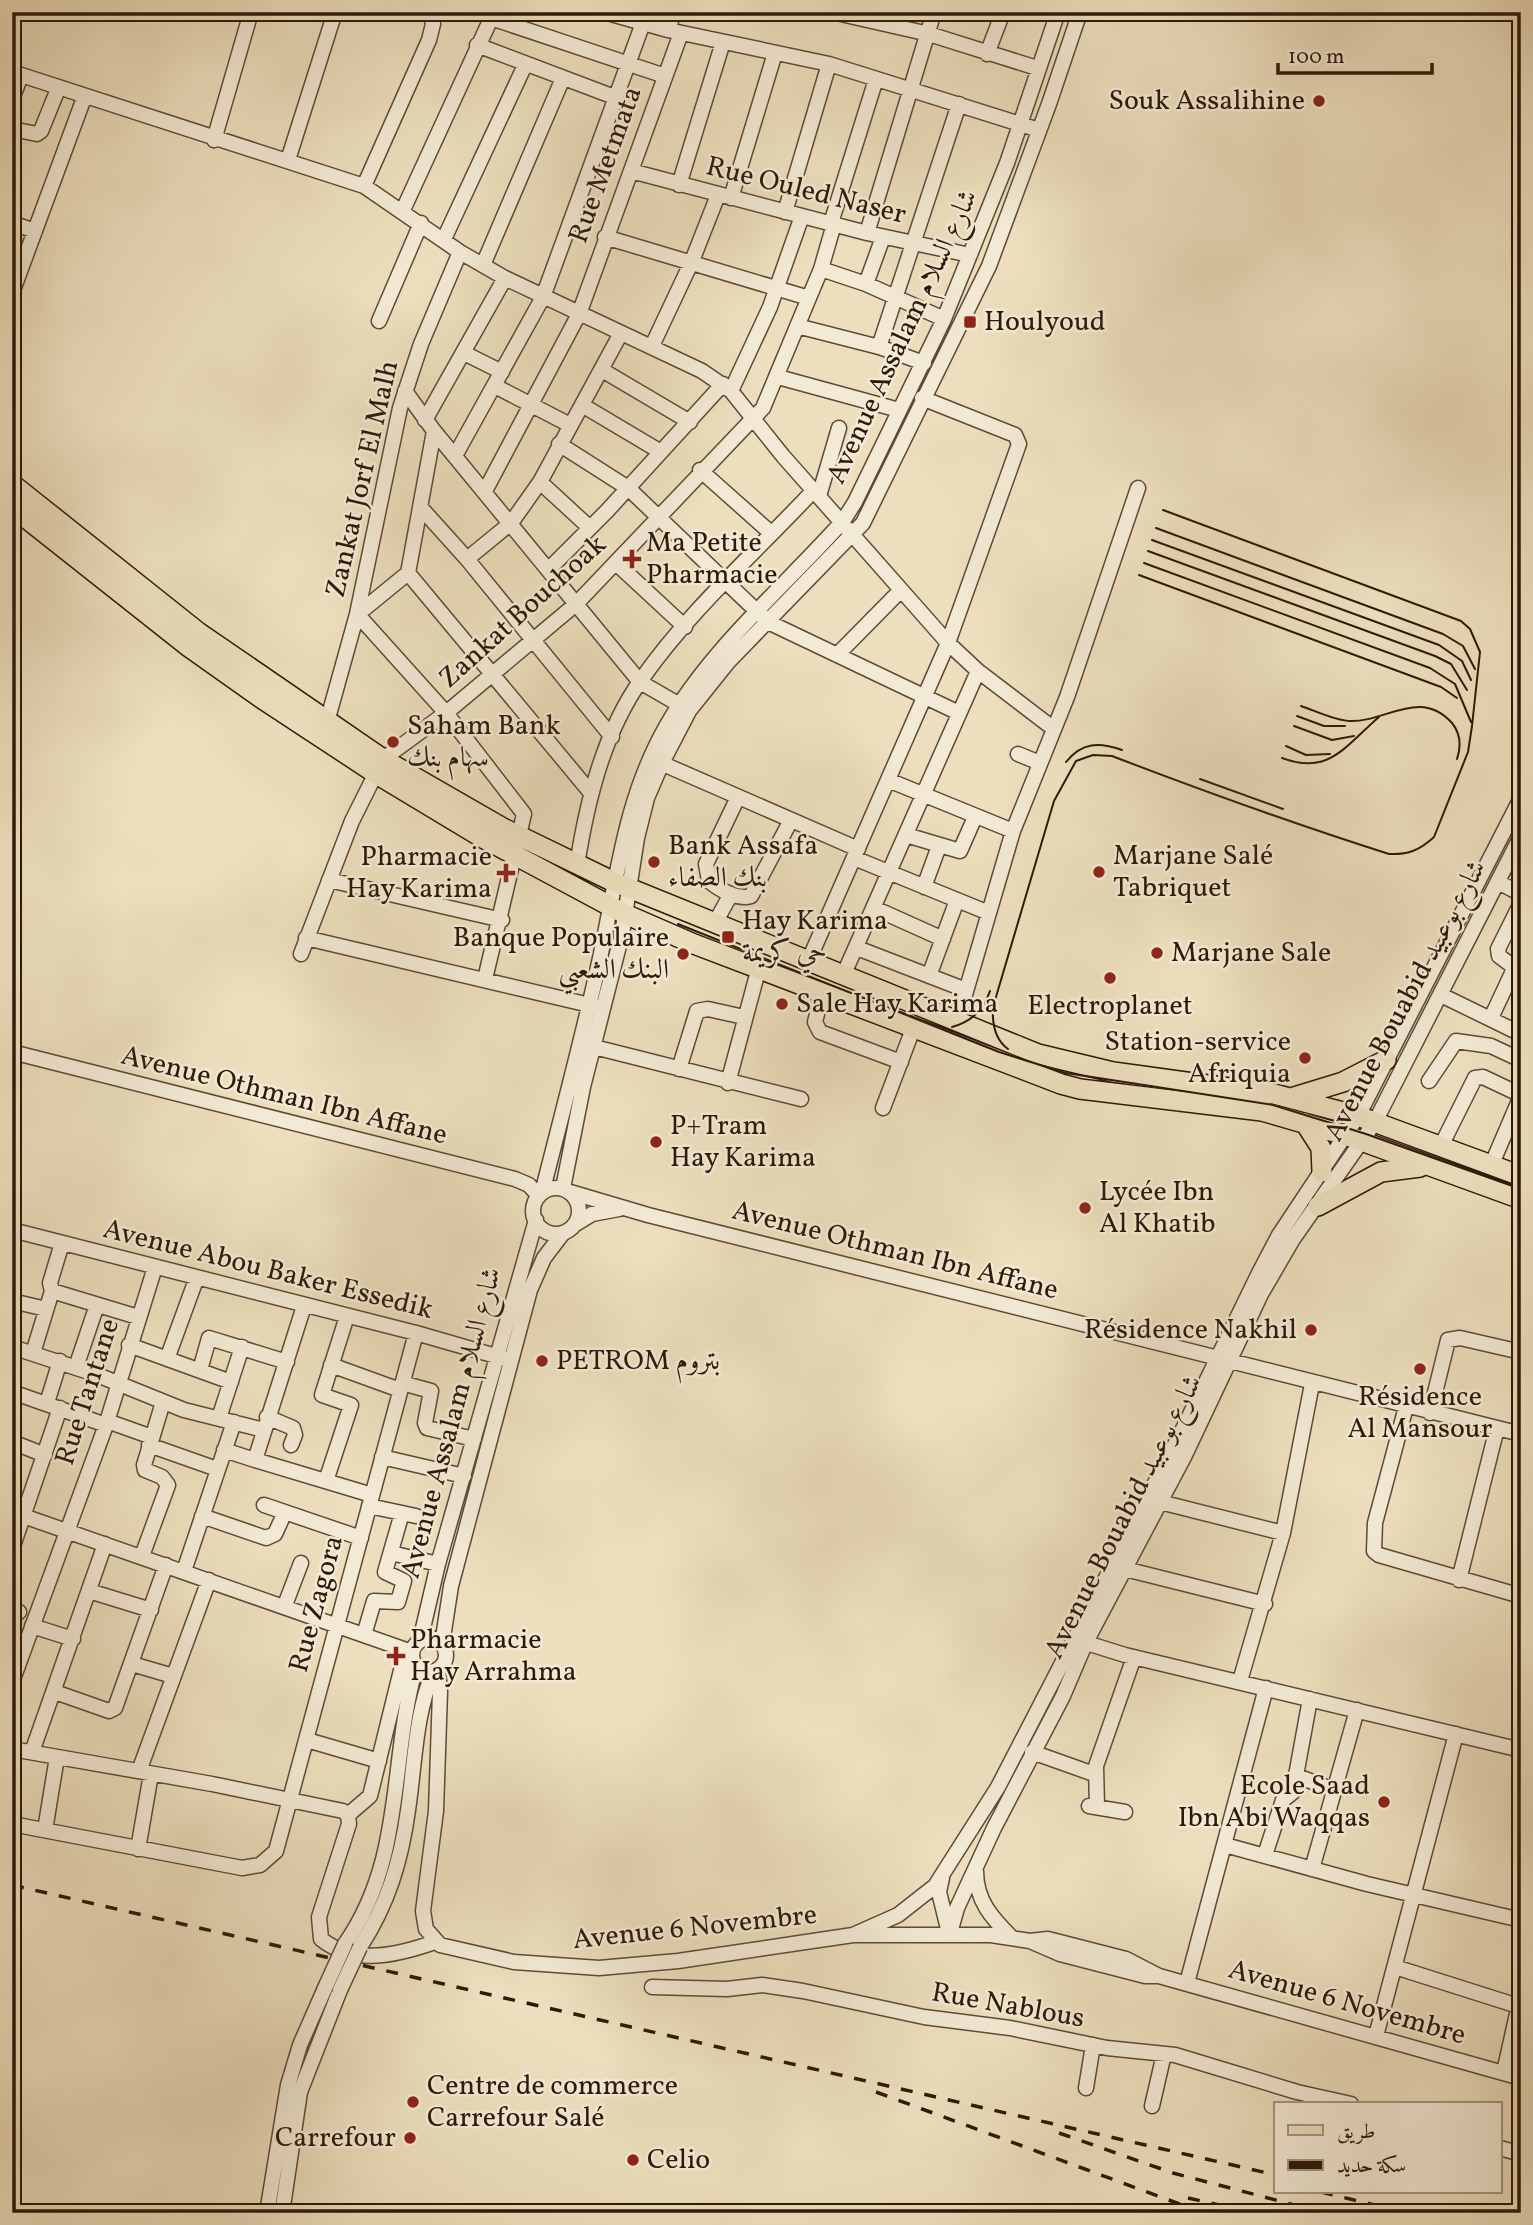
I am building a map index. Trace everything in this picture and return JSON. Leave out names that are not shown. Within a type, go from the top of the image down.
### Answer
[{"type":"main road","points":[[12,484],[145,593],[327,722],[379,766]]},
{"type":"main road","points":[[12,507],[189,647],[379,766],[518,846],[617,910],[758,971],[1080,1089],[1262,1111],[1353,1139],[1521,1199]]},
{"type":"main road","points":[[518,846],[577,865],[621,886],[1010,1044],[1070,1064],[1256,1090],[1289,1098],[1366,1119],[1521,1176]]},
{"type":"main road","points":[[1289,1098],[1343,1082],[1386,1060]]},
{"type":"main road","points":[[1305,1123],[1321,1148],[1322,1172]]},
{"type":"main road","points":[[1318,1206],[1381,1172],[1430,1166]]},
{"type":"street","points":[[214,140],[251,12]]},
{"type":"street","points":[[288,160],[335,12]]},
{"type":"street","points":[[364,186],[429,40],[433,23],[430,12]]},
{"type":"street","points":[[604,12],[674,31],[830,64],[1039,130]]},
{"type":"street","name":"Rue Metmata","points":[[485,491],[579,314],[665,76],[674,31],[674,12]]},
{"type":"street","points":[[832,12],[929,34],[1037,68]]},
{"type":"street","points":[[867,233],[934,12]]},
{"type":"street","points":[[987,54],[1003,12]]},
{"type":"street","name":"Avenue Assalam شارع السلام","points":[[540,1194],[596,1006],[621,886],[627,819],[684,708],[763,617],[855,502],[944,319],[970,256],[1058,12]]},
{"type":"street","name":"Avenue Assalam شارع السلام","points":[[763,617],[854,534],[873,503],[922,398],[989,266],[1080,12]]},
{"type":"street","points":[[403,210],[493,15],[665,76]]},
{"type":"street","points":[[456,454],[543,297],[643,23]]},
{"type":"street","points":[[679,185],[723,41]]},
{"type":"street","points":[[477,45],[617,98]]},
{"type":"street","points":[[1043,50],[1064,58]]},
{"type":"street","points":[[652,346],[725,196],[775,53]]},
{"type":"street","points":[[785,212],[830,64]]},
{"type":"street","points":[[444,239],[525,65]]},
{"type":"street","points":[[12,99],[17,74],[214,140],[288,160],[364,186],[505,278],[652,346],[727,388],[948,643],[978,671],[1054,729]]},
{"type":"street","points":[[483,265],[563,78]]},
{"type":"street","name":"Zankat Bouchoak","points":[[379,766],[576,604],[700,470],[763,408],[821,269],[876,79]]},
{"type":"street","points":[[13,128],[37,134],[41,131],[58,89]]},
{"type":"street","points":[[13,289],[84,97]]},
{"type":"street","points":[[879,347],[958,104]]},
{"type":"street","name":"Rue Ouled Naser","points":[[631,171],[867,233],[970,256]]},
{"type":"street","points":[[549,569],[690,422],[727,388],[778,286],[802,216]]},
{"type":"street","points":[[12,223],[35,231]]},
{"type":"street","points":[[379,321],[421,223]]},
{"type":"street","points":[[605,237],[778,286],[809,298]]},
{"type":"street","points":[[866,284],[884,237]]},
{"type":"street","name":"Zankat Jorf El Malh","points":[[327,722],[358,613],[381,485],[405,391],[460,251]]},
{"type":"street","points":[[821,269],[866,284],[944,319]]},
{"type":"street","points":[[485,979],[525,822],[522,810],[446,713],[358,613],[408,573],[422,509],[430,425],[464,353],[505,278]]},
{"type":"street","points":[[797,327],[879,347],[924,363]]},
{"type":"street","points":[[467,559],[510,523],[540,482],[621,333]]},
{"type":"street","points":[[464,353],[502,372]]},
{"type":"street","points":[[602,370],[690,422]]},
{"type":"street","points":[[778,377],[899,410]]},
{"type":"street","points":[[495,386],[570,425]]},
{"type":"street","points":[[405,391],[640,682],[684,708]]},
{"type":"street","points":[[808,962],[948,643],[1019,444],[1015,435],[922,398]]},
{"type":"street","points":[[582,405],[661,452]]},
{"type":"street","points":[[577,865],[590,793],[612,737],[640,682],[726,581],[771,533],[817,493],[839,428]]},
{"type":"street","points":[[559,444],[628,488],[763,617],[959,713]]},
{"type":"street","points":[[700,470],[771,533]]},
{"type":"street","points":[[540,482],[590,528]]},
{"type":"street","points":[[957,1022],[1013,831],[1054,729],[1138,488]]},
{"type":"street","points":[[422,509],[467,559],[612,737]]},
{"type":"street","points":[[616,563],[685,626]]},
{"type":"street","points":[[408,573],[590,793]]},
{"type":"street","points":[[837,655],[901,590]]},
{"type":"street","points":[[843,976],[978,671]]},
{"type":"street","points":[[1018,754],[1040,763]]},
{"type":"street","points":[[656,761],[791,820],[889,873],[989,913]]},
{"type":"street","points":[[301,954],[329,880],[379,766]]},
{"type":"street","points":[[888,780],[1013,831]]},
{"type":"street","points":[[738,797],[706,868],[709,881],[731,894],[746,898],[751,896],[791,820]]},
{"type":"street","name":"Avenue Bouabid شارع بوعبيد","points":[[1366,1119],[1386,1060],[1521,798]]},
{"type":"street","points":[[906,835],[960,850],[975,817]]},
{"type":"street","name":"Avenue Bouabid شارع بوعبيد","points":[[853,1935],[898,1915],[924,1896],[942,1877],[998,1787],[1080,1640],[1223,1360],[1274,1269],[1318,1206],[1353,1139],[1441,995],[1521,836]]},
{"type":"street","points":[[924,887],[939,846]]},
{"type":"street","points":[[329,880],[502,920]]},
{"type":"street","points":[[1498,882],[1521,894]]},
{"type":"street","points":[[715,923],[731,894]]},
{"type":"street","points":[[929,976],[957,900]]},
{"type":"street","points":[[1491,1018],[1513,971],[1498,951],[1517,920],[1521,903]]},
{"type":"street","points":[[874,908],[943,939]]},
{"type":"street","points":[[306,938],[596,1006]]},
{"type":"street","points":[[857,948],[966,990]]},
{"type":"street","points":[[728,1083],[758,971]]},
{"type":"street","points":[[822,994],[815,1022],[820,1032],[901,1062]]},
{"type":"street","points":[[1441,995],[1521,1034]]},
{"type":"street","name":"Avenue Assalam شارع السلام","points":[[566,1190],[594,1047],[596,1006]]},
{"type":"street","points":[[679,1069],[697,1011],[708,1009],[744,1017]]},
{"type":"street","points":[[883,1108],[913,1029]]},
{"type":"street","points":[[1429,1081],[1453,1042],[1491,1046],[1521,1060]]},
{"type":"street","points":[[594,1047],[728,1083],[801,1099]]},
{"type":"street","name":"Avenue Othman Ibn Affane","points":[[12,1052],[515,1179],[540,1194]]},
{"type":"street","points":[[1440,1148],[1475,1078],[1483,1077],[1521,1096],[1491,1166]]},
{"type":"street","name":"Avenue Bouabid شارع بوعبيد","points":[[950,1933],[957,1908],[976,1865],[1063,1696],[1080,1640],[1125,1569],[1160,1502],[1279,1235],[1322,1172],[1353,1139]]},
{"type":"street","points":[[553,1188],[566,1190],[579,1208],[568,1229],[546,1231],[536,1220],[534,1205],[540,1194],[553,1188]]},
{"type":"street","name":"Avenue Othman Ibn Affane","points":[[566,1190],[624,1209],[1312,1384],[1521,1434]]},
{"type":"street","name":"Avenue Othman Ibn Affane","points":[[568,1229],[598,1212],[624,1209]]},
{"type":"street","name":"Avenue Assalam شارع السلام","points":[[267,2213],[288,2085],[300,2045],[345,1944],[364,1917],[389,1844],[414,1652],[536,1220]]},
{"type":"street","name":"Avenue Assalam شارع السلام","points":[[442,1644],[449,1596],[510,1360],[538,1268],[568,1229]]},
{"type":"street","name":"Avenue Abou Baker Essedik","points":[[12,1230],[416,1333],[510,1360]]},
{"type":"street","points":[[33,1353],[52,1291],[51,1283],[62,1243]]},
{"type":"street","name":"Rue Tantane","points":[[12,1682],[16,1662],[32,1626],[106,1423],[155,1267]]},
{"type":"street","points":[[167,1359],[197,1277]]},
{"type":"street","points":[[52,1291],[138,1317]]},
{"type":"street","points":[[12,1301],[46,1309]]},
{"type":"street","points":[[76,1367],[97,1305]]},
{"type":"street","points":[[255,1460],[304,1306]]},
{"type":"street","points":[[326,1481],[351,1405],[322,1395],[347,1316]]},
{"type":"street","name":"Rue Zagora","points":[[138,1849],[242,1868],[260,1865],[276,1851],[416,1333]]},
{"type":"street","points":[[200,1370],[209,1338],[287,1362]]},
{"type":"street","points":[[1430,1413],[1448,1340],[1460,1338],[1521,1352]]},
{"type":"street","points":[[129,1345],[232,1382]]},
{"type":"street","points":[[12,1347],[118,1382],[163,1402],[234,1422],[265,1423],[292,1428],[295,1435],[291,1445]]},
{"type":"street","points":[[219,1418],[242,1347]]},
{"type":"street","points":[[12,1549],[18,1514],[45,1455],[60,1361]]},
{"type":"street","points":[[331,1365],[401,1387],[431,1391],[425,1423],[427,1428],[474,1439]]},
{"type":"street","points":[[1240,1681],[1265,1604],[1283,1533],[1312,1384]]},
{"type":"street","points":[[12,1392],[106,1423],[217,1469]]},
{"type":"street","points":[[142,1556],[168,1485],[162,1477],[144,1468],[163,1402]]},
{"type":"street","points":[[1406,1407],[1375,1523],[1373,1547],[1379,1555],[1521,1596]]},
{"type":"street","points":[[184,1571],[234,1422]]},
{"type":"street","points":[[1459,1580],[1497,1427]]},
{"type":"street","points":[[12,1442],[45,1455]]},
{"type":"street","points":[[224,1450],[326,1481],[409,1514],[391,1553],[386,1573],[404,1581],[405,1585],[398,1602],[374,1601],[364,1635]]},
{"type":"street","points":[[382,1457],[464,1476]]},
{"type":"street","points":[[1160,1502],[1283,1533]]},
{"type":"street","points":[[264,1506],[360,1538]]},
{"type":"street","points":[[18,1514],[414,1652],[424,1671],[435,1671]]},
{"type":"street","points":[[202,1516],[266,1538],[275,1534],[284,1514]]},
{"type":"street","points":[[32,1752],[55,1692],[104,1544]]},
{"type":"street","points":[[391,1553],[438,1564]]},
{"type":"street","points":[[285,1605],[301,1563]]},
{"type":"street","points":[[55,1692],[112,1710],[132,1664],[166,1565]]},
{"type":"street","points":[[1125,1569],[1265,1604]]},
{"type":"street","points":[[12,1824],[138,1849],[145,1773],[173,1676],[209,1580]]},
{"type":"street","points":[[89,1591],[150,1610]]},
{"type":"street","points":[[32,1626],[72,1639]]},
{"type":"street","points":[[282,2213],[300,2092],[340,1990],[360,1947],[381,1915],[400,1857],[423,1697],[435,1671],[446,1658],[442,1644],[434,1639],[414,1652],[370,1796],[348,1815]]},
{"type":"street","points":[[1080,1640],[1134,1657],[1521,1750]]},
{"type":"street","points":[[1125,1812],[1093,1806],[1094,1773],[1134,1657]]},
{"type":"street","points":[[132,1664],[173,1676]]},
{"type":"street","points":[[348,1815],[349,1824],[319,1917],[321,1939],[332,1947],[378,1957],[391,1956],[435,1942],[426,1929],[423,1903],[436,1811],[440,1699],[435,1671]]},
{"type":"street","points":[[1186,1983],[1266,1688]]},
{"type":"street","points":[[423,1697],[434,1689],[440,1699]]},
{"type":"street","points":[[1265,1855],[1283,1800],[1293,1792],[1310,1699]]},
{"type":"street","points":[[1312,1869],[1357,1710]]},
{"type":"street","points":[[1376,2036],[1456,1734]]},
{"type":"street","points":[[307,1741],[379,1761]]},
{"type":"street","points":[[12,1749],[290,1798],[348,1815]]},
{"type":"street","points":[[1032,1752],[1094,1773]]},
{"type":"street","points":[[45,1830],[57,1757]]},
{"type":"street","points":[[1297,1776],[1334,1790]]},
{"type":"street","points":[[1225,1845],[1413,1895],[1521,1920]]},
{"type":"street","points":[[976,1865],[976,1885],[983,1905],[1012,1938]]},
{"type":"street","points":[[942,1877],[939,1892],[950,1933]]},
{"type":"street","name":"Avenue 6 Novembre","points":[[435,1942],[465,1953],[514,1962],[599,1968],[678,1961],[853,1935],[950,1933],[1012,1938],[1030,1941],[1060,1954],[1145,1976],[1159,1976],[1186,1983],[1521,2078]]},
{"type":"street","points":[[1395,1967],[1520,2001],[1504,2073]]},
{"type":"street","name":"Rue Nablous","points":[[652,1987],[774,1987],[924,2017],[1010,2028],[1093,2045],[1164,2054],[1342,2102]]},
{"type":"street","points":[[1086,2088],[1093,2045]]},
{"type":"street","points":[[1152,2106],[1164,2054]]},
{"type":"street","points":[[1502,2149],[1521,2154]]},
{"type":"tram line","points":[[1008,1049],[995,1030],[993,1007],[1054,801],[1076,761],[1093,755],[1112,756],[1284,819],[1396,854],[1413,851],[1434,837],[1468,752],[1480,652],[1470,629],[1461,621],[1163,510]]},
{"type":"tram line","points":[[1156,528],[1443,634],[1463,646],[1475,669]]},
{"type":"tram line","points":[[1152,540],[1439,645],[1462,661],[1471,680]]},
{"type":"tram line","points":[[1148,551],[1435,656],[1451,664],[1467,690]]},
{"type":"tram line","points":[[1144,563],[1430,668],[1455,684],[1471,722]]},
{"type":"tram line","points":[[1139,575],[1441,687],[1457,698]]},
{"type":"tram line","points":[[1301,706],[1349,721],[1402,709],[1427,708],[1440,713],[1455,727],[1459,741],[1457,759]]},
{"type":"tram line","points":[[1297,716],[1324,726],[1345,726]]},
{"type":"tram line","points":[[1282,758],[1298,763],[1324,761],[1346,747],[1379,717]]},
{"type":"tram line","points":[[1294,726],[1332,740],[1354,736]]},
{"type":"tram line","points":[[1066,762],[1085,747],[1098,745],[1122,750]]},
{"type":"tram line","points":[[1286,746],[1306,755],[1330,754]]},
{"type":"tram line","points":[[1200,779],[1283,809]]},
{"type":"tram line","points":[[678,924],[999,1052],[1066,1073],[1273,1105],[1366,1134],[1521,1189]]},
{"type":"tram line","points":[[952,1027],[976,1014],[990,991]]},
{"type":"railway","points":[[12,1885],[1274,2175]]},
{"type":"railway","points":[[876,2092],[1204,2213]]},
{"type":"railway","points":[[1059,2133],[1173,2173],[1325,2213]]},
{"type":"railway","points":[[1329,2194],[1408,2213]]},
{"type":"railway","points":[[1188,2198],[1254,2213]]},
{"type":"railway","points":[[1400,2205],[1432,2213]]},
{"type":"place","name":"Souk Assalihine","points":[[1319,101]]},
{"type":"place","name":"Houlyoud","points":[[970,322]]},
{"type":"place","name":"Ma Petite Pharmacie","points":[[632,559]]},
{"type":"place","name":"Saham Bank سهام بنك","points":[[393,742]]},
{"type":"place","name":"Bank Assafa بنك الصفاء","points":[[654,862]]},
{"type":"place","name":"Marjane Salé Tabriquet","points":[[1099,872]]},
{"type":"place","name":"Pharmacie Hay Karima","points":[[506,873]]},
{"type":"place","name":"Hay Karima حي كريمة","points":[[728,937]]},
{"type":"place","name":"Marjane Sale","points":[[1157,953]]},
{"type":"place","name":"Banque Populaire البنك الشعبي","points":[[683,954]]},
{"type":"place","name":"Electroplanet","points":[[1110,978]]},
{"type":"place","name":"Sale Hay Karima","points":[[782,1004]]},
{"type":"place","name":"Station-service Afriquia","points":[[1305,1058]]},
{"type":"place","name":"P+Tram Hay Karima","points":[[656,1142]]},
{"type":"place","name":"Lycée Ibn Al Khatib","points":[[1085,1208]]},
{"type":"place","name":"Résidence Nakhil","points":[[1311,1330]]},
{"type":"place","name":"PETROM بتروم","points":[[542,1361]]},
{"type":"place","name":"Résidence Al Mansour","points":[[1420,1369]]},
{"type":"place","name":"Pharmacie Hay Arrahma","points":[[396,1656]]},
{"type":"place","name":"Ecole Saad Ibn Abi Waqqas","points":[[1384,1802]]},
{"type":"place","name":"Centre de commerce Carrefour Salé","points":[[413,2102]]},
{"type":"place","name":"Carrefour","points":[[410,2138]]},
{"type":"place","name":"Celio","points":[[633,2160]]}]
